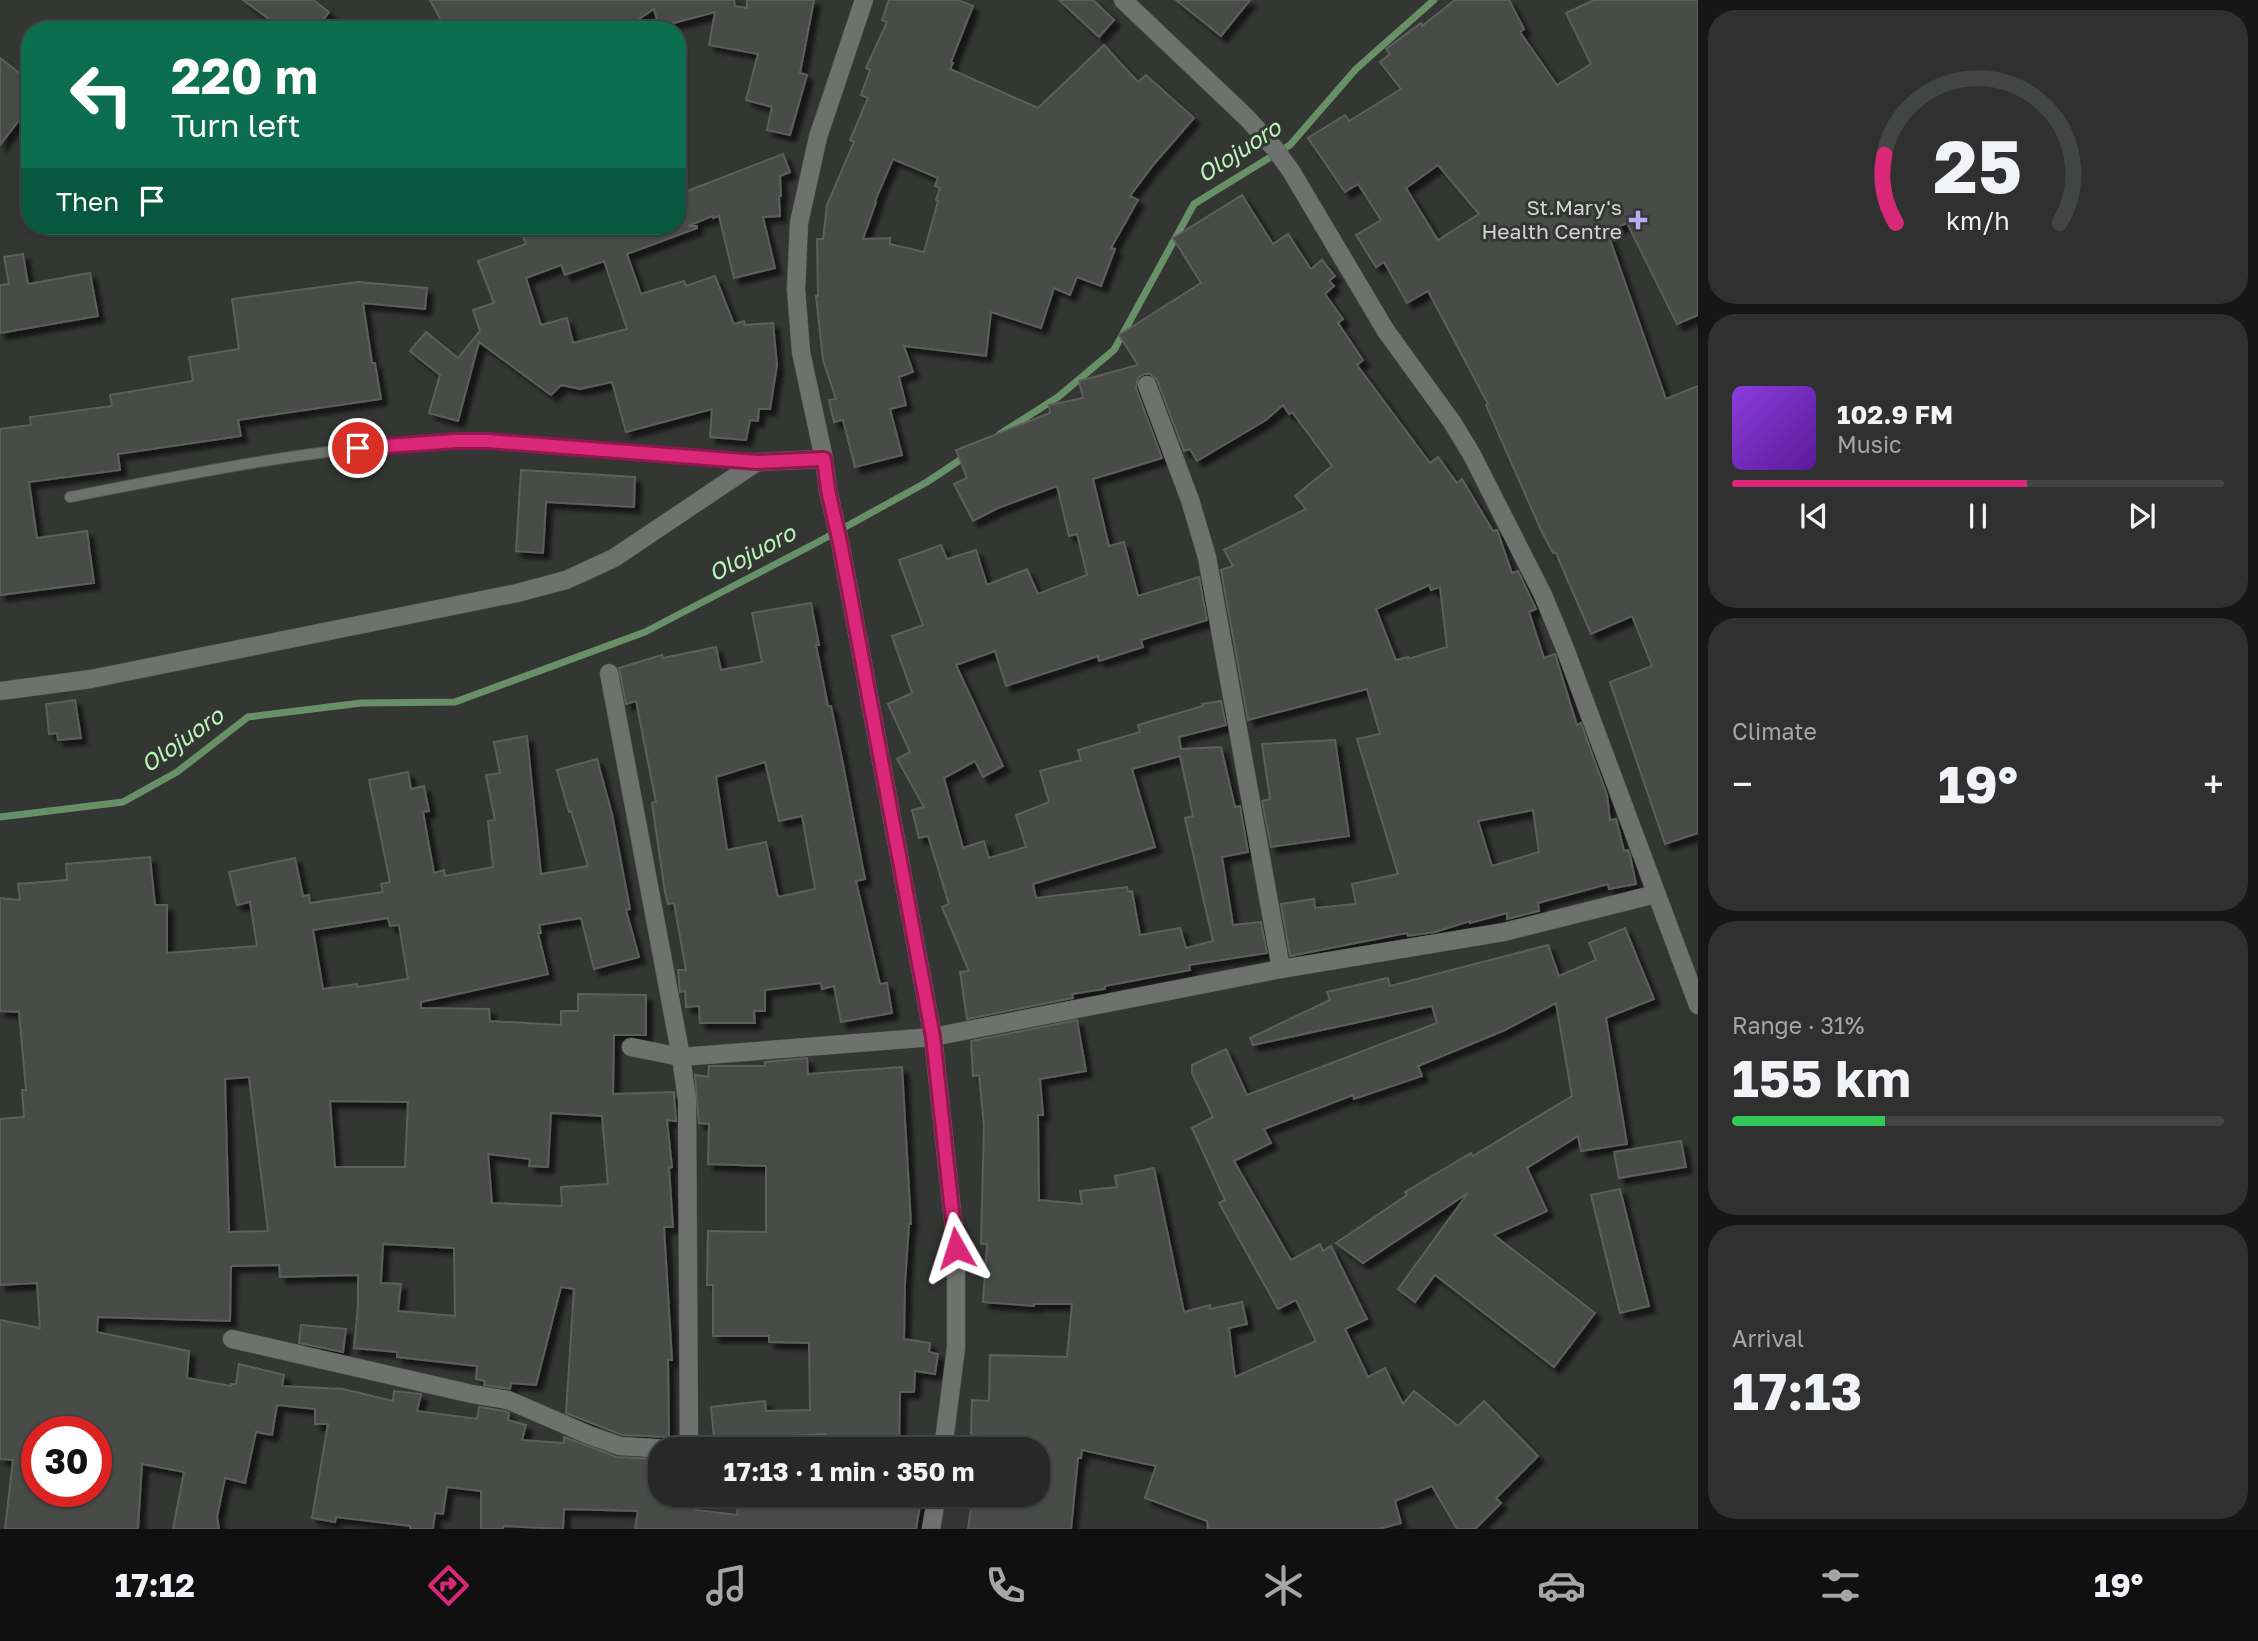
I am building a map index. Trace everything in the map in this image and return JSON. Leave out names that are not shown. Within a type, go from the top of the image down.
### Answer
[{"type":"street","points":[[864,0],[818,137],[800,223],[796,289],[801,352],[841,547],[933,1037],[956,1248],[956,1348],[945,1437]]},
{"type":"street","points":[[1123,0],[1247,118],[1275,149],[1291,171],[1386,331],[1452,422],[1472,455],[1543,595],[1564,646],[1698,1005]]},
{"type":"street","points":[[1147,386],[1190,500],[1207,557],[1281,969]]},
{"type":"street","points":[[0,691],[91,679],[566,580],[614,558],[757,462],[824,459]]},
{"type":"street","points":[[609,673],[687,1100],[690,1437]]},
{"type":"street","points":[[631,1047],[681,1056],[933,1037],[1281,969],[1504,932],[1656,894]]},
{"type":"street","points":[[232,1339],[508,1400],[620,1446],[648,1448]]},
{"type":"street","points":[[932,1529],[935,1507]]},
{"type":"lane","points":[[70,498],[264,459],[334,450],[456,441],[488,441],[757,462]]},
{"type":"building","points":[[243,0],[313,0],[329,12],[322,21],[272,21]]},
{"type":"building","points":[[430,0],[734,0],[735,6],[747,8],[747,0],[814,0],[800,73],[807,75],[790,135],[767,130],[772,107],[746,100],[758,54],[709,45],[715,12],[681,21],[657,21],[654,9],[636,21],[441,21]]},
{"type":"building","points":[[889,0],[958,0],[973,6],[950,69],[1038,108],[1104,45],[1138,82],[1146,75],[1194,118],[1130,196],[1138,200],[1111,248],[1115,249],[1101,286],[1077,277],[1070,295],[1054,288],[1041,328],[991,312],[986,356],[904,346],[913,372],[899,377],[906,405],[890,409],[902,455],[855,467],[843,420],[834,422],[829,400],[836,399],[823,360],[816,296],[817,239],[823,239],[827,205],[854,142],[850,140],[868,98],[861,95],[870,70],[866,68],[887,22],[882,20]],"holes":[[[893,159],[938,178],[935,186],[940,188],[936,200],[938,201],[924,252],[890,244],[890,238],[863,239],[875,201]]]},
{"type":"building","points":[[1059,0],[1093,0],[1114,20],[1099,37]]},
{"type":"building","points":[[1176,0],[1250,0],[1221,36]]},
{"type":"building","points":[[1455,0],[1509,0],[1524,29],[1520,32],[1557,85],[1591,64],[1566,13],[1594,0],[1698,0],[1698,315],[1677,324],[1627,223],[1607,231],[1666,399],[1698,386],[1698,833],[1665,844],[1610,682],[1652,666],[1632,616],[1591,634],[1556,553],[1553,553],[1541,530],[1486,405],[1488,404],[1428,291],[1407,303],[1384,262],[1376,267],[1356,235],[1381,220],[1358,184],[1345,192],[1308,138],[1345,115],[1349,121],[1401,89],[1380,62],[1390,54],[1386,49],[1421,23],[1422,26]],"holes":[[[1438,165],[1479,214],[1438,240],[1406,188]]]},
{"type":"building","points":[[0,58],[21,74],[21,118],[0,145]]},
{"type":"building","points":[[783,154],[790,172],[780,176],[780,216],[763,217],[775,268],[734,278],[719,216],[712,216],[688,226],[697,228],[686,232],[686,192]]},
{"type":"building","points":[[1242,195],[1273,244],[1288,234],[1311,269],[1322,260],[1335,276],[1329,281],[1334,286],[1325,294],[1343,319],[1338,323],[1363,360],[1357,365],[1430,463],[1438,457],[1457,483],[1462,479],[1493,531],[1497,530],[1512,573],[1518,571],[1536,609],[1529,612],[1544,658],[1555,654],[1577,725],[1581,723],[1607,795],[1610,820],[1616,819],[1624,851],[1628,850],[1630,855],[1636,884],[1609,889],[1608,884],[1538,903],[1539,911],[1507,919],[1507,913],[1435,932],[1408,936],[1407,933],[1290,956],[1281,904],[1314,899],[1315,908],[1356,904],[1352,884],[1398,874],[1357,739],[1380,734],[1367,689],[1248,720],[1221,570],[1233,566],[1224,550],[1306,509],[1295,496],[1332,466],[1292,412],[1289,414],[1283,405],[1266,420],[1197,461],[1190,449],[1184,451],[1157,380],[1150,374],[1144,374],[1138,378],[1136,388],[1162,458],[1093,479],[1109,546],[1124,542],[1138,596],[1199,577],[1207,620],[1141,640],[1143,647],[1099,661],[1098,656],[1006,686],[995,651],[956,665],[1003,766],[983,777],[975,761],[944,778],[963,848],[984,841],[989,858],[1026,847],[1016,815],[1049,802],[1040,771],[1081,760],[1078,750],[1140,732],[1138,725],[1203,706],[1202,704],[1221,701],[1226,725],[1179,737],[1181,749],[1221,747],[1235,807],[1240,806],[1248,852],[1222,857],[1233,925],[1261,922],[1267,953],[1189,965],[1190,970],[1105,986],[1105,989],[1072,994],[1073,998],[967,1019],[960,972],[969,971],[942,907],[949,904],[928,836],[919,838],[912,810],[924,807],[897,759],[910,752],[888,704],[912,693],[892,636],[923,625],[899,560],[941,545],[947,559],[976,550],[987,585],[1027,569],[1038,594],[1087,575],[1077,534],[1069,536],[1057,486],[998,508],[973,521],[954,484],[967,478],[956,450],[1050,413],[1049,405],[1083,398],[1079,381],[1138,365],[1119,335],[1201,283],[1173,238]],"holes":[[[1429,585],[1431,590],[1440,587],[1447,647],[1396,660],[1376,609]],[[1180,756],[1193,816],[1185,818],[1213,941],[1186,948],[1180,928],[1140,935],[1132,891],[1128,892],[1127,887],[1036,898],[1033,884],[1155,847],[1132,769]],[[1533,810],[1539,852],[1492,866],[1478,821]]]},
{"type":"building","points":[[522,235],[678,235],[627,254],[641,294],[684,281],[686,286],[715,276],[734,324],[744,321],[745,325],[773,323],[777,365],[770,409],[759,409],[758,421],[750,420],[746,440],[710,437],[712,409],[626,432],[612,382],[580,389],[561,385],[551,395],[479,342],[458,421],[429,413],[440,375],[410,351],[426,332],[458,358],[480,331],[473,310],[494,303],[478,261],[526,244]],"holes":[[[604,261],[627,329],[573,343],[567,318],[541,325],[526,278],[561,265],[565,275]]]},
{"type":"building","points":[[23,254],[28,284],[90,273],[98,316],[0,333],[0,285],[9,284],[4,257]]},
{"type":"building","points":[[358,282],[427,288],[425,309],[363,303],[372,363],[375,363],[381,399],[238,420],[241,436],[118,454],[120,470],[29,482],[37,538],[87,531],[94,583],[0,595],[0,429],[31,425],[30,417],[112,406],[110,395],[193,381],[189,357],[239,349],[232,299]]},
{"type":"building","points":[[521,470],[635,477],[634,507],[546,502],[543,553],[516,551]]},
{"type":"building","points":[[811,603],[819,645],[816,645],[828,706],[831,706],[865,879],[856,881],[880,984],[887,983],[892,1013],[841,1022],[834,986],[822,989],[821,983],[765,990],[765,1011],[754,1011],[755,1023],[700,1023],[699,1006],[686,1007],[685,991],[680,992],[678,970],[686,970],[674,903],[668,904],[665,892],[652,803],[656,802],[636,701],[626,704],[619,668],[662,655],[663,658],[716,647],[721,670],[762,662],[752,613]],"holes":[[[765,762],[779,821],[802,816],[815,889],[778,897],[766,842],[727,850],[716,777]]]},
{"type":"building","points":[[75,700],[81,738],[58,740],[57,733],[49,734],[46,704]]},
{"type":"building","points":[[527,736],[541,874],[588,866],[557,770],[597,759],[612,814],[630,909],[626,910],[639,957],[594,969],[581,918],[539,925],[541,933],[538,933],[548,974],[421,1002],[421,1008],[489,1009],[490,1021],[561,1025],[561,1011],[578,1011],[578,994],[646,995],[646,1035],[614,1035],[613,1094],[674,1092],[676,1121],[667,1120],[672,1167],[669,1168],[673,1227],[664,1227],[672,1360],[668,1360],[669,1437],[622,1435],[566,1413],[574,1289],[561,1287],[536,1385],[511,1383],[510,1389],[484,1385],[485,1381],[476,1379],[477,1366],[397,1357],[397,1352],[354,1348],[358,1275],[280,1277],[279,1265],[231,1266],[230,1321],[98,1317],[97,1332],[189,1351],[187,1378],[231,1386],[236,1384],[239,1364],[284,1375],[282,1386],[343,1389],[393,1401],[394,1391],[421,1394],[417,1411],[477,1419],[479,1407],[505,1411],[509,1413],[508,1420],[526,1425],[522,1440],[564,1443],[564,1437],[617,1457],[648,1459],[648,1507],[696,1507],[696,1510],[737,1515],[738,1507],[920,1507],[916,1529],[635,1529],[638,1511],[564,1509],[563,1529],[503,1526],[503,1529],[481,1529],[481,1491],[447,1487],[443,1514],[435,1513],[433,1529],[410,1529],[410,1526],[336,1517],[335,1522],[312,1518],[328,1424],[315,1424],[315,1409],[277,1405],[272,1435],[256,1432],[245,1483],[225,1478],[217,1517],[219,1529],[173,1529],[184,1472],[142,1464],[138,1529],[5,1529],[13,1460],[0,1459],[0,1320],[40,1328],[37,1283],[0,1285],[0,1119],[24,1117],[22,1090],[26,1090],[19,1012],[0,1011],[0,898],[20,900],[18,884],[67,880],[66,864],[150,857],[155,905],[167,905],[167,953],[257,946],[250,902],[237,905],[229,872],[295,858],[303,896],[309,895],[310,903],[383,892],[381,884],[390,882],[369,780],[408,772],[411,789],[424,786],[429,811],[423,812],[434,873],[444,870],[445,876],[493,867],[488,821],[495,820],[486,775],[500,773],[494,742]],"holes":[[[388,918],[390,926],[399,925],[408,979],[323,989],[313,930]],[[249,1077],[268,1231],[229,1232],[225,1079]],[[330,1101],[408,1102],[405,1167],[335,1167]],[[551,1113],[602,1116],[608,1184],[561,1187],[562,1206],[492,1203],[488,1154],[530,1159],[529,1166],[548,1167]],[[383,1244],[454,1248],[455,1316],[398,1311],[401,1284],[381,1283]]]},
{"type":"building","points":[[1335,740],[1349,836],[1271,847],[1262,801],[1270,799],[1262,744]]},
{"type":"building","points":[[1625,928],[1654,999],[1606,1018],[1627,1144],[1581,1151],[1578,1136],[1527,1168],[1547,1211],[1494,1235],[1595,1313],[1554,1367],[1435,1275],[1415,1302],[1398,1289],[1468,1193],[1363,1263],[1336,1243],[1407,1195],[1405,1192],[1471,1153],[1473,1156],[1572,1096],[1556,1003],[1505,1030],[1418,1066],[1422,1076],[1354,1099],[1353,1095],[1264,1129],[1271,1143],[1234,1161],[1291,1260],[1320,1244],[1323,1251],[1331,1246],[1367,1319],[1345,1329],[1368,1377],[1385,1368],[1403,1404],[1414,1391],[1458,1426],[1484,1401],[1538,1456],[1496,1498],[1501,1503],[1475,1529],[1457,1529],[1432,1486],[1395,1501],[1401,1523],[1379,1529],[1208,1529],[1207,1521],[1145,1498],[1156,1466],[1082,1450],[1081,1458],[1078,1458],[1071,1529],[968,1529],[971,1507],[1050,1507],[1050,1437],[971,1435],[972,1400],[989,1401],[990,1355],[1067,1357],[1072,1304],[1034,1306],[983,1302],[987,1244],[981,1244],[984,1125],[979,1075],[973,1076],[971,1041],[1077,1020],[1086,1071],[1040,1079],[1043,1115],[1038,1115],[1039,1200],[1082,1204],[1080,1191],[1117,1187],[1115,1176],[1154,1168],[1184,1312],[1210,1305],[1210,1309],[1242,1302],[1247,1324],[1229,1328],[1235,1377],[1316,1341],[1296,1300],[1278,1309],[1219,1203],[1225,1200],[1192,1128],[1213,1117],[1192,1073],[1192,1065],[1226,1049],[1247,1095],[1437,1023],[1432,1006],[1253,1045],[1250,1038],[1330,1000],[1327,992],[1388,978],[1390,986],[1548,945],[1559,976],[1596,960],[1589,943]]},
{"type":"building","points":[[807,1058],[808,1074],[902,1067],[911,1224],[905,1283],[904,1339],[930,1343],[929,1352],[938,1354],[935,1374],[915,1371],[914,1392],[900,1392],[899,1437],[826,1437],[826,1434],[714,1437],[711,1407],[765,1401],[766,1411],[810,1410],[809,1343],[769,1342],[769,1336],[713,1336],[713,1285],[707,1285],[708,1231],[766,1232],[766,1166],[708,1164],[709,1124],[699,1123],[695,1075],[708,1077],[709,1066],[765,1066],[765,1062]]},
{"type":"building","points":[[1681,1141],[1686,1167],[1619,1178],[1614,1152]]},
{"type":"building","points":[[1620,1189],[1649,1306],[1620,1313],[1591,1195]]},
{"type":"building","points":[[301,1325],[346,1329],[343,1352],[299,1343]]},
{"type":"waterway","name":"Olojuoro","points":[[1000,434],[1058,397],[1114,350],[1194,204],[1290,145],[1356,69],[1434,0]]},
{"type":"waterway","name":"Olojuoro","points":[[0,817],[123,802],[177,772],[248,717],[361,703],[455,702],[645,632],[818,542],[927,482],[966,456]]},
{"type":"place","name":"St.Mary's Health Centre","points":[[1638,220]]},
{"type":"route","points":[[358,448],[488,441],[757,462],[824,459],[933,1037],[956,1248]]}]
